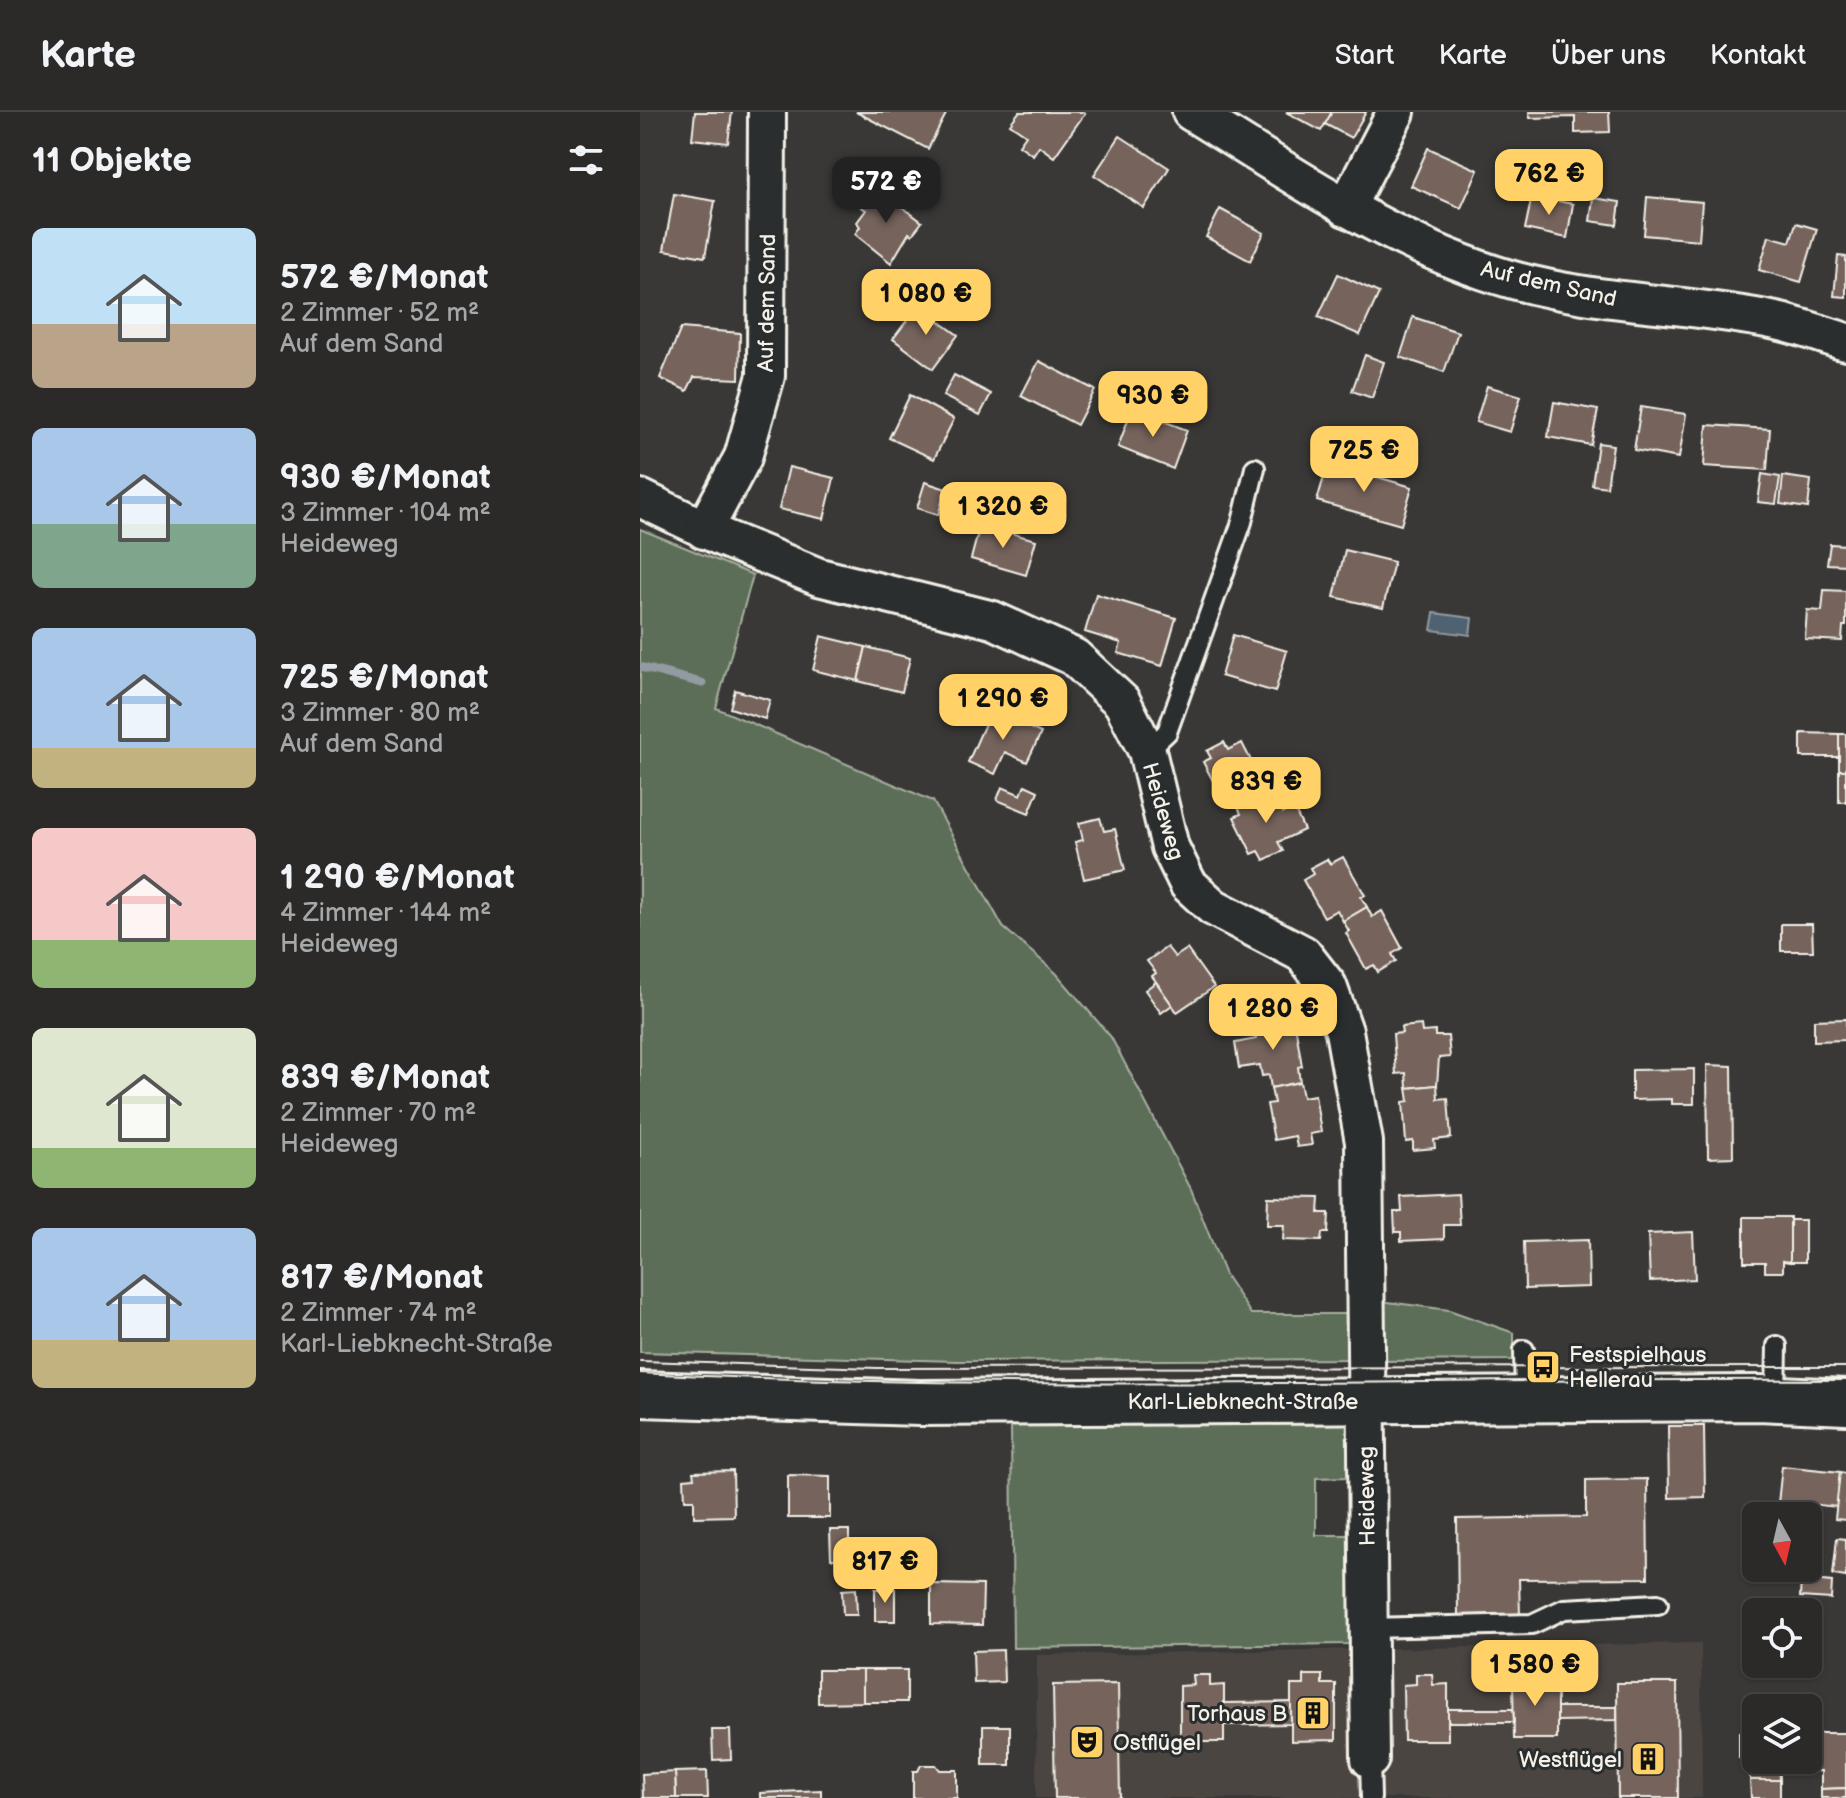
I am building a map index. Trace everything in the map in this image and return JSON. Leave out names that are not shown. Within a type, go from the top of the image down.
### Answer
[{"type":"street","name":"Auf dem Sand","points":[[704,530],[743,457],[766,376],[767,112]]},
{"type":"street","name":"Auf dem Sand","points":[[1191,112],[1346,208],[1453,260],[1513,280],[1582,295],[1777,321],[1846,342]]},
{"type":"street","points":[[1346,208],[1396,112]]},
{"type":"street","name":"Heideweg","points":[[640,498],[704,530],[819,577],[993,620],[1074,657],[1122,702],[1147,751],[1170,847],[1188,884],[1213,907],[1303,954],[1328,986],[1344,1031],[1364,1142],[1370,1759]]},
{"type":"street","name":"Karl-Liebknecht-Straße","points":[[640,1394],[920,1403],[1776,1398],[1846,1402]]},
{"type":"lane","points":[[1147,751],[1167,732],[1242,522],[1255,468]]},
{"type":"lane","points":[[1776,1398],[1777,1346]]},
{"type":"lane","points":[[1524,1350],[1525,1400]]},
{"type":"lane","points":[[1368,1628],[1532,1624],[1564,1609],[1658,1604]]},
{"type":"lane","points":[[1370,1759],[1371,1798]]},
{"type":"shaded area","points":[[1701,1643],[1702,1798],[1036,1798],[1037,1655]]},
{"type":"green space","points":[[640,529],[753,575],[716,708],[933,801],[1003,927],[1056,973],[1111,1037],[1191,1189],[1225,1275],[1251,1314],[1359,1314],[1360,1359],[956,1361],[640,1352]]},
{"type":"green space","points":[[1380,1301],[1449,1310],[1514,1333],[1514,1360],[1378,1361]]},
{"type":"green space","points":[[1348,1423],[1348,1477],[1316,1478],[1316,1535],[1349,1535],[1349,1644],[1013,1648],[1011,1426]]},
{"type":"water","points":[[1434,613],[1472,618],[1470,635],[1431,630]]},
{"type":"building","points":[[695,112],[732,112],[728,143],[692,139]]},
{"type":"building","points":[[856,112],[947,112],[928,149]]},
{"type":"building","points":[[1019,112],[1085,113],[1054,157],[1039,146],[1033,155],[1019,145],[1026,135],[1010,124]]},
{"type":"building","points":[[1286,112],[1332,112],[1321,131]]},
{"type":"building","points":[[1332,112],[1366,112],[1351,138],[1325,124]]},
{"type":"building","points":[[1529,112],[1609,112],[1610,132],[1575,133],[1575,117],[1530,118]]},
{"type":"building","points":[[1120,136],[1169,168],[1144,208],[1094,175]]},
{"type":"building","points":[[1428,148],[1478,170],[1461,208],[1411,186]]},
{"type":"building","points":[[874,191],[881,197],[884,193],[922,222],[912,235],[909,233],[891,263],[855,234],[860,227],[857,222],[866,210],[861,207]]},
{"type":"building","points":[[674,194],[715,201],[705,257],[664,250]]},
{"type":"building","points":[[1532,196],[1573,204],[1567,238],[1525,229]]},
{"type":"building","points":[[1647,197],[1702,202],[1699,240],[1644,235]]},
{"type":"building","points":[[1593,198],[1620,202],[1617,225],[1590,221]]},
{"type":"building","points":[[1220,209],[1264,233],[1250,261],[1206,237]]},
{"type":"building","points":[[1796,223],[1817,229],[1801,282],[1759,270],[1769,236],[1790,242]]},
{"type":"building","points":[[1838,256],[1846,257],[1846,297],[1834,296]]},
{"type":"building","points":[[1338,274],[1379,293],[1360,335],[1318,317]]},
{"type":"building","points":[[918,306],[958,335],[933,369],[893,339]]},
{"type":"building","points":[[1413,317],[1458,332],[1444,372],[1400,357]]},
{"type":"building","points":[[681,328],[740,333],[739,379],[694,377],[687,391],[660,378]]},
{"type":"building","points":[[1365,355],[1384,362],[1372,398],[1352,391]]},
{"type":"building","points":[[1039,361],[1095,390],[1077,425],[1021,396]]},
{"type":"building","points":[[954,375],[991,394],[980,415],[943,396]]},
{"type":"building","points":[[1487,386],[1521,396],[1510,432],[1476,422]]},
{"type":"building","points":[[910,395],[954,419],[934,459],[889,438]]},
{"type":"building","points":[[1554,402],[1598,410],[1591,445],[1548,437]]},
{"type":"building","points":[[1641,407],[1686,414],[1679,458],[1634,450]]},
{"type":"building","points":[[1132,409],[1187,430],[1173,469],[1118,447]]},
{"type":"building","points":[[1707,425],[1770,429],[1767,470],[1704,466]]},
{"type":"building","points":[[1598,443],[1613,445],[1607,487],[1592,485]]},
{"type":"building","points":[[1328,463],[1412,487],[1401,525],[1317,501]]},
{"type":"building","points":[[789,467],[834,478],[824,519],[779,509]]},
{"type":"building","points":[[1762,474],[1780,477],[1776,504],[1758,502]]},
{"type":"building","points":[[1783,476],[1811,480],[1808,508],[1780,504]]},
{"type":"building","points":[[925,482],[946,489],[938,515],[917,508]]},
{"type":"building","points":[[980,525],[1036,540],[1026,575],[971,559]]},
{"type":"building","points":[[1830,544],[1846,545],[1846,565],[1827,564]]},
{"type":"building","points":[[1345,550],[1394,562],[1383,608],[1334,597]]},
{"type":"building","points":[[1824,590],[1846,591],[1846,626],[1843,626],[1842,641],[1805,639],[1807,610],[1822,611]]},
{"type":"building","points":[[1096,594],[1176,618],[1162,666],[1118,653],[1121,643],[1085,632]]},
{"type":"building","points":[[1233,635],[1287,651],[1275,692],[1221,676]]},
{"type":"building","points":[[821,636],[866,647],[858,681],[813,670]]},
{"type":"building","points":[[866,647],[910,658],[902,692],[858,681]]},
{"type":"building","points":[[735,690],[770,700],[765,719],[730,708]]},
{"type":"building","points":[[991,710],[1041,733],[1027,762],[1005,752],[995,774],[968,762]]},
{"type":"building","points":[[1801,733],[1839,734],[1839,757],[1801,757]]},
{"type":"building","points":[[1839,734],[1846,734],[1846,770],[1839,770]]},
{"type":"building","points":[[1224,742],[1228,750],[1242,743],[1260,778],[1255,781],[1261,793],[1237,804],[1231,793],[1222,798],[1203,762],[1211,758],[1207,751]]},
{"type":"building","points":[[1839,770],[1846,770],[1846,802],[1839,802]]},
{"type":"building","points":[[1025,785],[1038,791],[1029,813],[997,800],[1002,787],[1021,795]]},
{"type":"building","points":[[1261,793],[1267,804],[1277,800],[1283,813],[1294,808],[1304,830],[1278,842],[1283,851],[1264,860],[1259,851],[1252,854],[1234,817],[1241,814],[1237,804]]},
{"type":"building","points":[[1100,818],[1104,831],[1115,829],[1125,870],[1084,879],[1075,842],[1083,840],[1079,823]]},
{"type":"building","points":[[1343,857],[1365,895],[1361,897],[1367,907],[1343,921],[1337,910],[1324,917],[1303,880],[1313,874],[1310,868],[1327,859],[1330,864]]},
{"type":"building","points":[[1367,907],[1372,917],[1382,911],[1402,948],[1392,954],[1396,961],[1378,972],[1374,965],[1366,969],[1346,933],[1349,931],[1343,921]]},
{"type":"building","points":[[1781,924],[1812,924],[1813,951],[1781,951]]},
{"type":"building","points":[[1167,947],[1175,957],[1187,949],[1214,987],[1177,1012],[1152,976],[1156,973],[1147,961]]},
{"type":"building","points":[[1156,982],[1172,1005],[1161,1013],[1145,990]]},
{"type":"building","points":[[1294,1018],[1302,1066],[1298,1067],[1300,1082],[1271,1088],[1269,1075],[1262,1076],[1260,1065],[1239,1068],[1235,1043],[1256,1039],[1253,1025]]},
{"type":"building","points":[[1846,1019],[1846,1040],[1814,1041],[1814,1020]]},
{"type":"building","points":[[1421,1025],[1422,1032],[1435,1031],[1435,1036],[1448,1036],[1450,1057],[1439,1058],[1437,1085],[1407,1088],[1406,1073],[1396,1074],[1393,1034],[1402,1033],[1401,1027]]},
{"type":"building","points":[[1707,1065],[1732,1066],[1733,1157],[1708,1158]]},
{"type":"building","points":[[1694,1069],[1694,1104],[1672,1104],[1672,1099],[1632,1100],[1632,1070]]},
{"type":"building","points":[[1300,1082],[1303,1097],[1315,1095],[1321,1132],[1310,1134],[1312,1145],[1297,1147],[1295,1136],[1274,1140],[1267,1104],[1274,1103],[1271,1088]]},
{"type":"building","points":[[1437,1085],[1438,1099],[1448,1098],[1451,1138],[1434,1140],[1435,1148],[1413,1150],[1413,1141],[1406,1142],[1403,1102],[1409,1101],[1407,1088]]},
{"type":"building","points":[[1458,1194],[1460,1225],[1444,1225],[1444,1239],[1401,1241],[1401,1232],[1395,1232],[1394,1212],[1402,1212],[1401,1197]]},
{"type":"building","points":[[1268,1197],[1320,1198],[1319,1213],[1329,1213],[1328,1233],[1322,1233],[1321,1241],[1283,1240],[1284,1225],[1267,1225]]},
{"type":"building","points":[[1744,1217],[1790,1217],[1790,1262],[1783,1261],[1783,1272],[1765,1272],[1765,1262],[1744,1262]]},
{"type":"building","points":[[1790,1220],[1805,1220],[1805,1262],[1790,1262]]},
{"type":"building","points":[[1693,1232],[1695,1279],[1650,1281],[1648,1234]]},
{"type":"building","points":[[1588,1240],[1589,1287],[1525,1289],[1524,1242]]},
{"type":"building","points":[[1668,1426],[1704,1426],[1705,1497],[1669,1498]]},
{"type":"building","points":[[1782,1466],[1840,1472],[1837,1507],[1822,1505],[1822,1502],[1778,1502]]},
{"type":"building","points":[[733,1471],[734,1516],[694,1517],[694,1500],[685,1500],[684,1479],[694,1478],[693,1472]]},
{"type":"building","points":[[1840,1472],[1846,1473],[1846,1520],[1835,1519]]},
{"type":"building","points":[[788,1475],[830,1476],[830,1518],[788,1518]]},
{"type":"building","points":[[1647,1479],[1648,1578],[1519,1579],[1520,1616],[1458,1616],[1457,1519],[1586,1517],[1586,1480]]},
{"type":"building","points":[[830,1530],[849,1530],[849,1558],[831,1559]]},
{"type":"building","points":[[1837,1538],[1846,1539],[1846,1577],[1833,1575]]},
{"type":"building","points":[[1801,1582],[1832,1582],[1831,1599],[1800,1597]]},
{"type":"building","points":[[931,1584],[983,1585],[982,1625],[931,1624]]},
{"type":"building","points":[[856,1589],[857,1615],[843,1615],[842,1590]]},
{"type":"building","points":[[875,1589],[895,1589],[895,1621],[875,1621]]},
{"type":"building","points":[[1003,1650],[1004,1682],[974,1683],[973,1651]]},
{"type":"building","points":[[818,1670],[863,1670],[863,1702],[818,1703]]},
{"type":"building","points":[[863,1670],[907,1670],[907,1702],[863,1702]]},
{"type":"building","points":[[1542,1671],[1542,1682],[1557,1682],[1557,1739],[1514,1739],[1513,1682],[1526,1682],[1526,1672]]},
{"type":"building","points":[[1416,1674],[1432,1674],[1433,1685],[1448,1684],[1448,1740],[1404,1740],[1403,1685],[1416,1684]]},
{"type":"building","points":[[1193,1675],[1210,1675],[1210,1686],[1224,1685],[1224,1742],[1180,1742],[1180,1686],[1194,1685]]},
{"type":"building","name":"Torhaus B","points":[[1304,1675],[1322,1675],[1322,1684],[1336,1684],[1336,1740],[1291,1741],[1291,1685],[1304,1685]]},
{"type":"building","name":"Westflügel","points":[[1617,1683],[1677,1683],[1678,1798],[1618,1798]]},
{"type":"building","name":"Ostflügel","points":[[1118,1684],[1120,1798],[1055,1798],[1053,1685]]},
{"type":"building","points":[[1291,1702],[1291,1724],[1224,1725],[1224,1703]]},
{"type":"building","points":[[1557,1707],[1617,1707],[1617,1720],[1557,1721]]},
{"type":"building","points":[[1448,1709],[1513,1709],[1514,1722],[1448,1722]]},
{"type":"building","points":[[983,1726],[1010,1726],[1010,1765],[983,1765]]},
{"type":"building","points":[[712,1730],[730,1730],[731,1759],[713,1760]]},
{"type":"building","points":[[1739,1732],[1742,1732],[1742,1758],[1739,1758]]},
{"type":"building","points":[[1822,1733],[1846,1733],[1846,1788],[1821,1789]]},
{"type":"building","points":[[921,1765],[957,1770],[957,1798],[913,1798],[913,1771],[918,1771]]},
{"type":"building","points":[[707,1771],[708,1798],[676,1798],[675,1772]]},
{"type":"building","points":[[675,1772],[676,1798],[643,1798],[642,1774]]},
{"type":"building","points":[[1750,1774],[1780,1774],[1780,1780],[1750,1780]]},
{"type":"building","points":[[1750,1780],[1780,1780],[1780,1798],[1751,1798]]},
{"type":"building","points":[[1846,1788],[1846,1798],[1821,1798],[1821,1789]]},
{"type":"building","points":[[821,1790],[821,1798],[760,1798],[760,1793]]},
{"type":"waterway","points":[[640,667],[702,683]]},
{"type":"tram line","points":[[640,1361],[877,1368],[1846,1367]]},
{"type":"tram line","points":[[640,1373],[791,1379],[1092,1383],[1846,1380]]},
{"type":"place","name":"Festspielhaus Hellerau","points":[[1543,1367]]},
{"type":"place","name":"Torhaus B","points":[[1313,1713]]},
{"type":"place","name":"Ostflügel","points":[[1087,1742]]},
{"type":"place","name":"Westflügel","points":[[1648,1759]]}]
